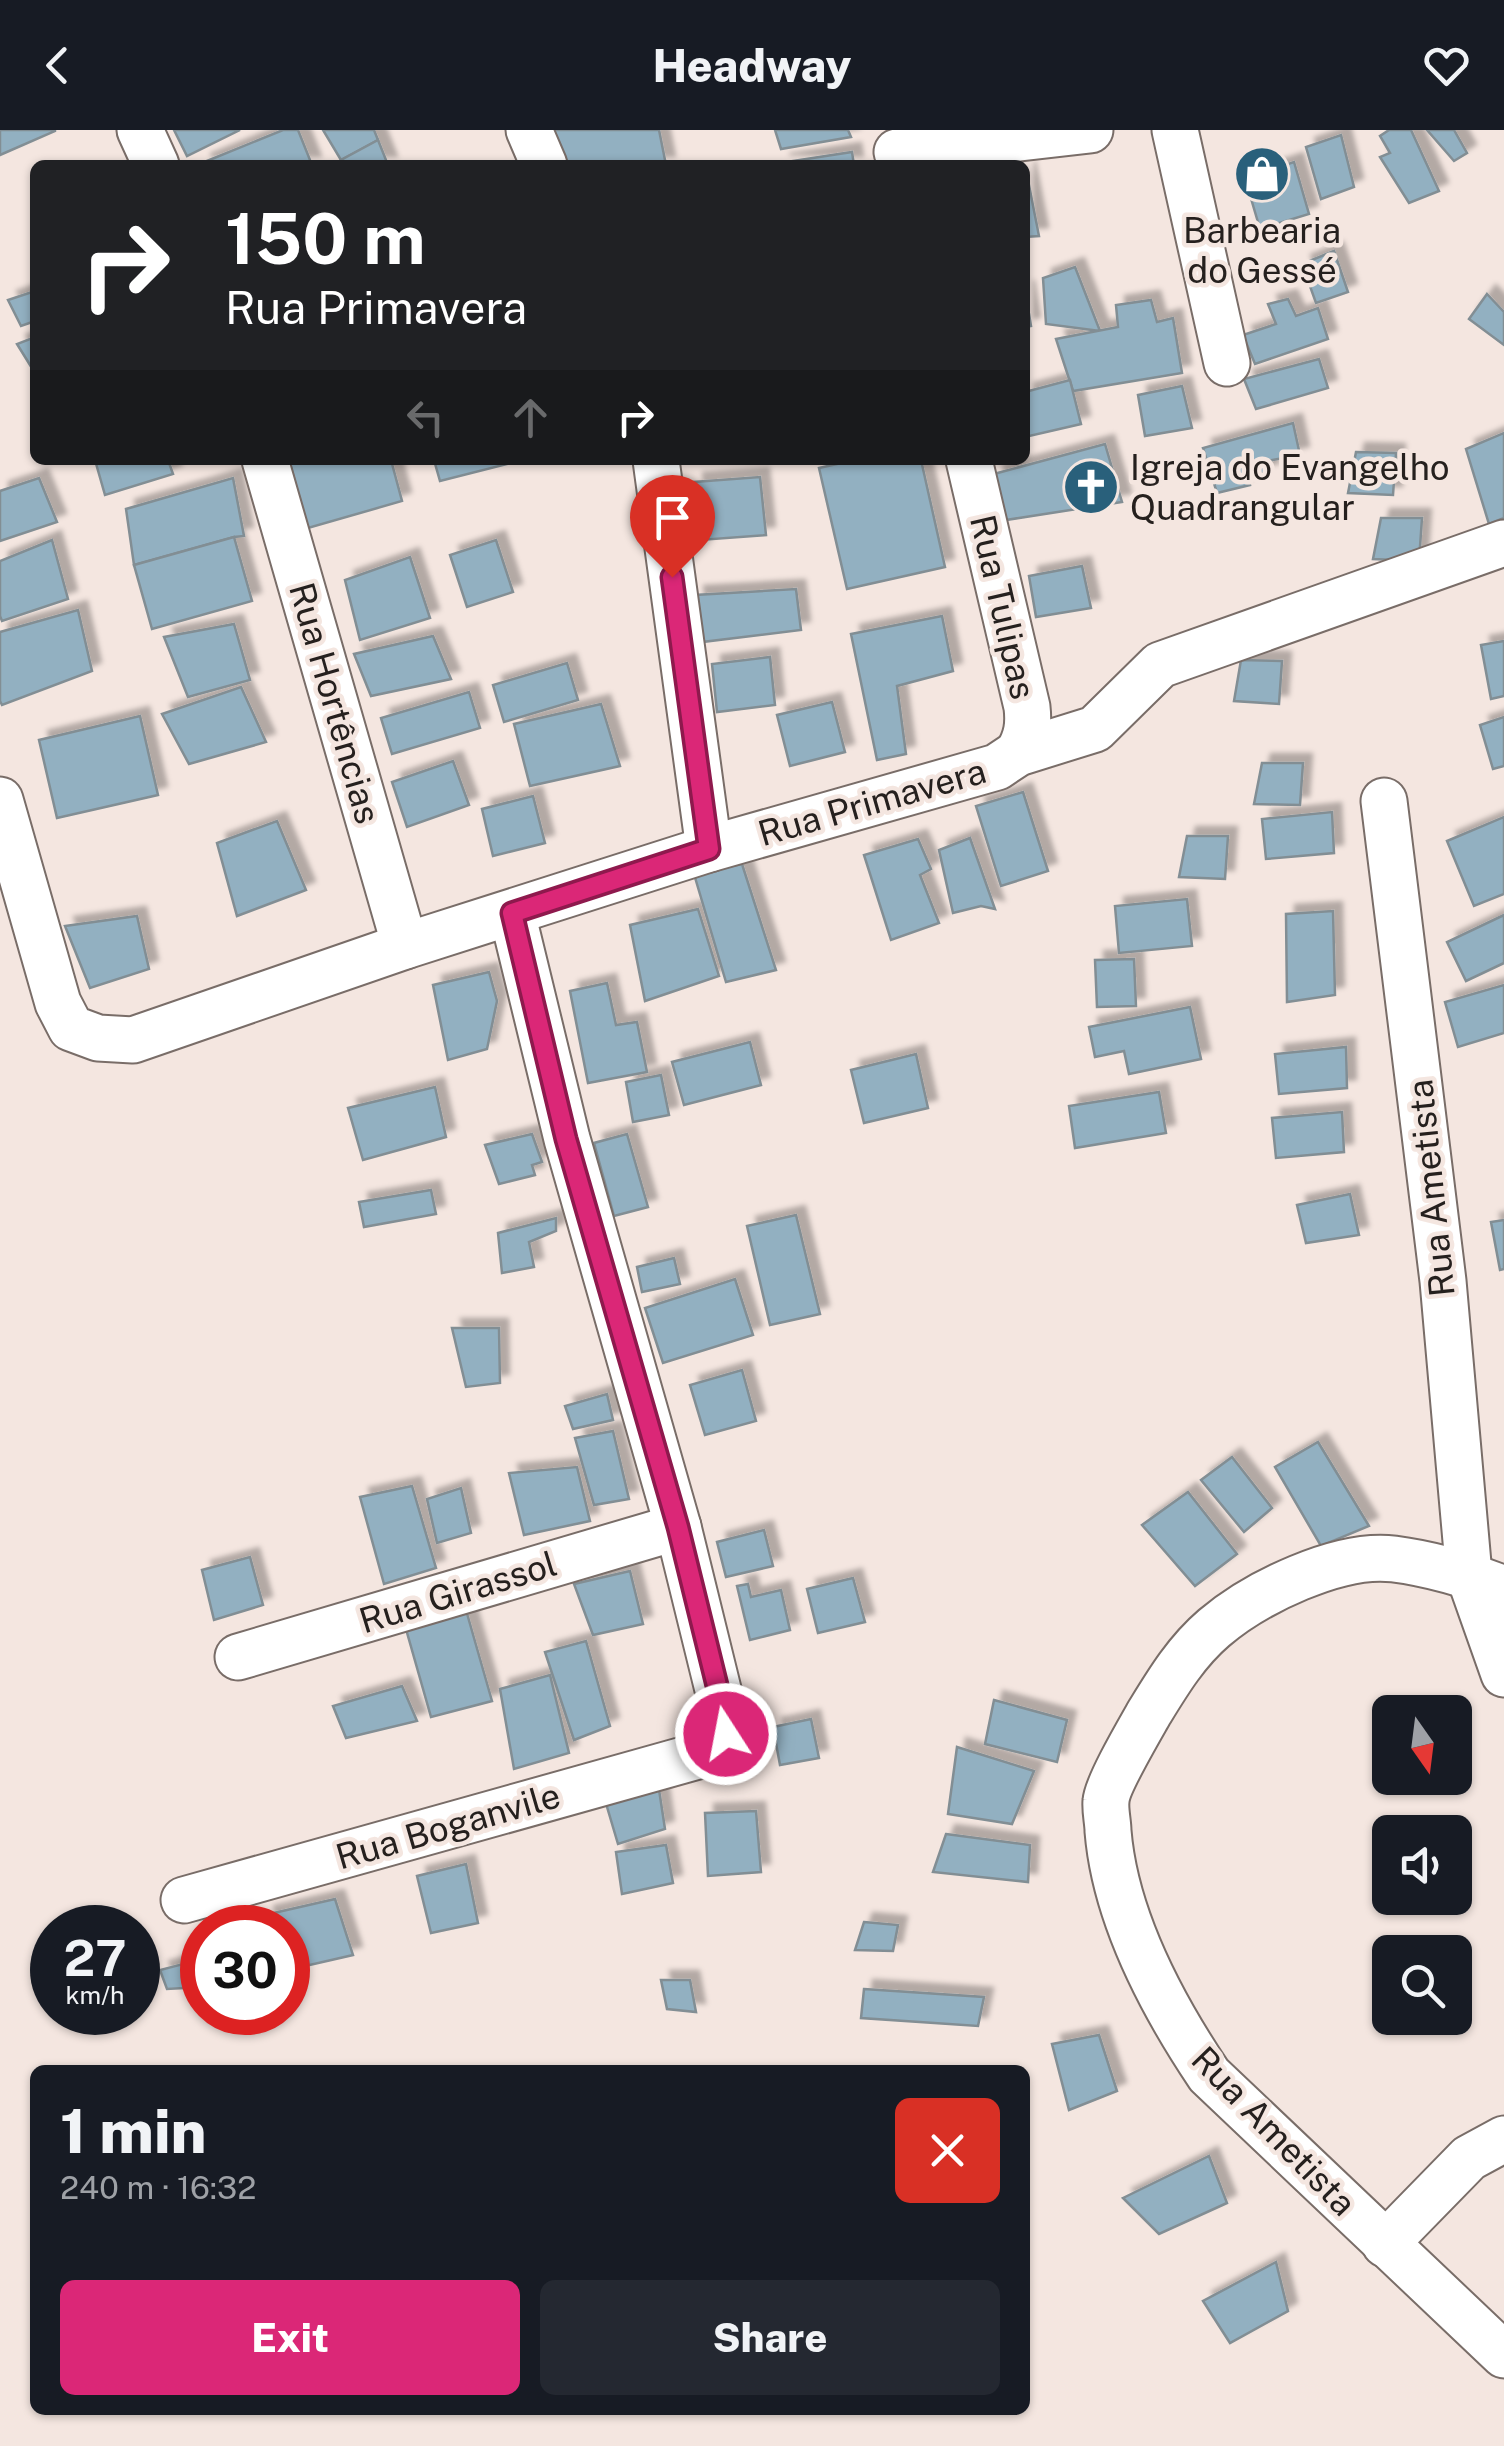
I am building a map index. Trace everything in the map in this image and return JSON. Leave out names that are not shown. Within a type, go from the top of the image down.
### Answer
[{"type":"street","points":[[140,130],[154,160]]},
{"type":"street","points":[[529,130],[542,160]]},
{"type":"street","points":[[896,149],[1090,130]]},
{"type":"street","points":[[1175,130],[1227,363]]},
{"type":"street","name":"Rua Hortências","points":[[266,465],[405,946]]},
{"type":"street","points":[[657,465],[709,849]]},
{"type":"street","name":"Rua Tulipas","points":[[970,465],[1027,706],[1026,740],[1018,753]]},
{"type":"street","name":"Rua Primavera","points":[[0,800],[58,1003],[71,1028],[98,1038],[133,1040],[405,946],[709,849],[997,767],[1018,753],[1095,729],[1160,665],[1504,544]]},
{"type":"street","name":"Rua Ametista","points":[[1384,801],[1443,1281],[1486,1582],[1391,1558],[1336,1564],[1270,1590],[1214,1629],[1174,1671],[1137,1733],[1106,1798],[1110,1851],[1124,1904],[1160,1994],[1209,2075],[1504,2355]]},
{"type":"street","points":[[512,913],[566,1139],[678,1527]]},
{"type":"street","name":"Rua Girassol","points":[[238,1657],[678,1527]]},
{"type":"street","name":"Rua Boganvile","points":[[184,1900],[712,1752],[722,1745],[725,1718],[678,1527]]},
{"type":"street","points":[[1486,1582],[1504,1674]]},
{"type":"street","points":[[1385,2244],[1469,2158],[1504,2139]]},
{"type":"building","points":[[0,130],[55,130],[55,131],[0,155]]},
{"type":"building","points":[[174,130],[240,130],[187,156]]},
{"type":"building","points":[[283,130],[298,130],[310,160],[209,160]]},
{"type":"building","points":[[323,130],[374,130],[378,140],[341,160]]},
{"type":"building","points":[[544,130],[659,130],[665,160],[556,160]]},
{"type":"building","points":[[775,130],[848,130],[851,137],[781,149]]},
{"type":"building","points":[[1389,130],[1411,130],[1439,191],[1409,203],[1380,157],[1390,153],[1380,136]]},
{"type":"building","points":[[1427,130],[1454,130],[1467,153],[1454,161]]},
{"type":"building","points":[[1341,135],[1354,187],[1321,199],[1306,147]]},
{"type":"building","points":[[378,140],[386,160],[341,160]]},
{"type":"building","points":[[852,152],[853,160],[800,160]]},
{"type":"building","points":[[1294,162],[1309,214],[1260,229],[1245,178]]},
{"type":"building","points":[[1030,190],[1039,236],[1030,237]]},
{"type":"building","points":[[1334,251],[1348,292],[1316,303],[1302,264]]},
{"type":"building","points":[[1075,267],[1100,331],[1046,324],[1043,278]]},
{"type":"building","points":[[30,293],[30,323],[21,326],[8,300]]},
{"type":"building","points":[[1487,294],[1504,312],[1504,345],[1469,319]]},
{"type":"building","points":[[1288,299],[1296,316],[1318,308],[1328,339],[1255,364],[1243,335],[1276,324],[1268,304]]},
{"type":"building","points":[[1151,300],[1157,322],[1173,318],[1182,373],[1073,391],[1056,339],[1118,327],[1116,305]]},
{"type":"building","points":[[30,339],[30,365],[17,344]]},
{"type":"building","points":[[1319,359],[1328,388],[1256,409],[1244,379]]},
{"type":"building","points":[[1070,380],[1081,424],[1030,436],[1030,391]]},
{"type":"building","points":[[1182,386],[1192,428],[1145,436],[1138,395]]},
{"type":"building","points":[[1293,423],[1300,455],[1267,461],[1270,472],[1248,476],[1250,485],[1217,493],[1203,448]]},
{"type":"building","points":[[1504,433],[1504,518],[1489,524],[1466,449]]},
{"type":"building","points":[[1105,444],[1122,502],[1006,520],[994,474]]},
{"type":"building","points":[[1356,452],[1396,453],[1393,495],[1348,493]]},
{"type":"building","points":[[96,465],[170,465],[173,474],[105,495]]},
{"type":"building","points":[[290,465],[392,465],[402,501],[308,528]]},
{"type":"building","points":[[435,465],[503,465],[440,481]]},
{"type":"building","points":[[922,465],[945,567],[847,589],[819,468]]},
{"type":"building","points":[[760,477],[766,535],[700,540],[694,482]]},
{"type":"building","points":[[39,478],[57,522],[0,541],[0,491]]},
{"type":"building","points":[[233,478],[244,536],[134,565],[126,509]]},
{"type":"building","points":[[1381,518],[1422,518],[1419,561],[1373,559]]},
{"type":"building","points":[[234,537],[252,601],[152,629],[134,565]]},
{"type":"building","points":[[52,540],[68,599],[2,621],[0,561]]},
{"type":"building","points":[[496,540],[513,592],[467,607],[450,555]]},
{"type":"building","points":[[410,557],[430,618],[360,640],[345,580]]},
{"type":"building","points":[[1082,566],[1091,608],[1036,617],[1029,576]]},
{"type":"building","points":[[796,589],[801,630],[702,642],[695,595]]},
{"type":"building","points":[[78,610],[92,671],[2,705],[0,632]]},
{"type":"building","points":[[942,616],[953,671],[897,686],[906,754],[877,760],[851,634]]},
{"type":"building","points":[[234,624],[250,680],[188,697],[164,637]]},
{"type":"building","points":[[433,636],[451,679],[371,696],[354,654]]},
{"type":"building","points":[[1504,641],[1504,696],[1491,699],[1481,645]]},
{"type":"building","points":[[770,657],[775,705],[717,712],[712,664]]},
{"type":"building","points":[[1241,660],[1282,661],[1279,704],[1234,701]]},
{"type":"building","points":[[567,663],[578,700],[504,722],[493,685]]},
{"type":"building","points":[[241,687],[266,742],[189,764],[162,714]]},
{"type":"building","points":[[469,692],[480,728],[392,754],[381,718]]},
{"type":"building","points":[[832,702],[845,752],[790,766],[777,715]]},
{"type":"building","points":[[601,704],[620,766],[530,786],[514,724]]},
{"type":"building","points":[[140,716],[158,795],[57,818],[39,740]]},
{"type":"building","points":[[1504,717],[1504,766],[1493,769],[1480,725]]},
{"type":"building","points":[[453,761],[469,805],[407,827],[392,782]]},
{"type":"building","points":[[1262,763],[1303,763],[1300,805],[1254,804]]},
{"type":"building","points":[[1023,792],[1048,871],[1001,886],[976,806]]},
{"type":"building","points":[[533,796],[545,843],[493,856],[482,809]]},
{"type":"building","points":[[1332,812],[1334,853],[1266,859],[1262,819]]},
{"type":"building","points":[[1504,817],[1504,894],[1474,906],[1447,841]]},
{"type":"building","points":[[277,821],[306,890],[237,916],[217,843]]},
{"type":"building","points":[[1187,836],[1228,836],[1225,879],[1179,877]]},
{"type":"building","points":[[970,838],[995,909],[981,906],[953,913],[939,850]]},
{"type":"building","points":[[918,839],[931,869],[920,875],[939,923],[891,940],[864,855]]},
{"type":"building","points":[[742,864],[776,970],[726,982],[694,874]]},
{"type":"building","points":[[1187,899],[1192,946],[1119,953],[1115,906]]},
{"type":"building","points":[[698,909],[719,976],[645,1001],[630,925]]},
{"type":"building","points":[[1333,911],[1335,995],[1287,1002],[1286,914]]},
{"type":"building","points":[[1504,915],[1504,963],[1466,981],[1447,942]]},
{"type":"building","points":[[137,916],[149,969],[90,988],[65,926]]},
{"type":"building","points":[[1134,959],[1136,1006],[1097,1007],[1095,960]]},
{"type":"building","points":[[489,972],[497,1001],[487,1049],[448,1060],[433,985]]},
{"type":"building","points":[[607,983],[616,1025],[637,1022],[647,1072],[588,1083],[570,991]]},
{"type":"building","points":[[1504,985],[1504,1033],[1458,1047],[1445,1002]]},
{"type":"building","points":[[1190,1007],[1201,1059],[1129,1074],[1124,1051],[1095,1057],[1089,1027]]},
{"type":"building","points":[[750,1042],[761,1085],[684,1105],[672,1062]]},
{"type":"building","points":[[1346,1047],[1347,1088],[1279,1094],[1275,1054]]},
{"type":"building","points":[[916,1054],[928,1108],[864,1123],[851,1070]]},
{"type":"building","points":[[661,1075],[669,1115],[633,1122],[626,1082]]},
{"type":"building","points":[[435,1087],[446,1137],[363,1160],[348,1108]]},
{"type":"building","points":[[1159,1092],[1166,1133],[1075,1148],[1069,1106]]},
{"type":"building","points":[[1342,1112],[1344,1152],[1276,1158],[1272,1118]]},
{"type":"building","points":[[532,1134],[542,1162],[532,1165],[535,1175],[499,1184],[485,1145]]},
{"type":"building","points":[[627,1134],[648,1207],[614,1216],[594,1143]]},
{"type":"building","points":[[431,1190],[436,1214],[364,1227],[359,1202]]},
{"type":"building","points":[[1350,1194],[1359,1235],[1306,1243],[1297,1205]]},
{"type":"building","points":[[796,1215],[820,1314],[770,1325],[747,1226]]},
{"type":"building","points":[[556,1218],[556,1231],[529,1242],[534,1267],[502,1273],[498,1233]]},
{"type":"building","points":[[1504,1220],[1504,1269],[1500,1270],[1491,1222]]},
{"type":"building","points":[[674,1258],[680,1284],[642,1292],[637,1267]]},
{"type":"building","points":[[735,1279],[753,1335],[663,1363],[645,1308]]},
{"type":"building","points":[[452,1328],[499,1328],[500,1383],[466,1387]]},
{"type":"building","points":[[742,1370],[756,1421],[705,1435],[690,1385]]},
{"type":"building","points":[[607,1394],[613,1420],[573,1429],[565,1406]]},
{"type":"building","points":[[613,1431],[629,1499],[594,1505],[575,1438]]},
{"type":"building","points":[[1318,1442],[1369,1526],[1321,1546],[1275,1467]]},
{"type":"building","points":[[1232,1457],[1272,1508],[1244,1532],[1201,1480]]},
{"type":"building","points":[[577,1467],[590,1521],[524,1535],[509,1473]]},
{"type":"building","points":[[412,1486],[436,1568],[384,1584],[360,1497]]},
{"type":"building","points":[[461,1488],[471,1533],[437,1543],[427,1499]]},
{"type":"building","points":[[1188,1492],[1237,1554],[1195,1586],[1142,1525]]},
{"type":"building","points":[[764,1530],[773,1566],[726,1577],[717,1542]]},
{"type":"building","points":[[250,1557],[263,1605],[214,1620],[202,1570]]},
{"type":"building","points":[[630,1571],[643,1624],[593,1635],[574,1584]]},
{"type":"building","points":[[853,1578],[865,1622],[818,1633],[807,1589]]},
{"type":"building","points":[[748,1584],[751,1597],[781,1590],[790,1630],[750,1640],[737,1586]]},
{"type":"building","points":[[466,1610],[492,1701],[431,1717],[406,1629]]},
{"type":"building","points":[[586,1641],[610,1726],[574,1740],[545,1652]]},
{"type":"building","points":[[550,1675],[569,1753],[514,1769],[500,1689]]},
{"type":"building","points":[[402,1686],[417,1721],[346,1738],[333,1706]]},
{"type":"building","points":[[994,1700],[1067,1720],[1057,1762],[985,1744]]},
{"type":"building","points":[[811,1719],[819,1758],[780,1765],[773,1727]]},
{"type":"building","points":[[957,1747],[1034,1771],[1012,1824],[948,1814]]},
{"type":"building","points":[[658,1783],[665,1829],[618,1844],[605,1800]]},
{"type":"building","points":[[756,1811],[761,1872],[708,1876],[705,1813]]},
{"type":"building","points":[[946,1834],[1030,1845],[1028,1882],[933,1872]]},
{"type":"building","points":[[666,1845],[673,1883],[622,1894],[616,1852]]},
{"type":"building","points":[[466,1864],[478,1923],[431,1933],[417,1876]]},
{"type":"building","points":[[335,1899],[353,1955],[310,1965],[309,1905]]},
{"type":"building","points":[[864,1922],[898,1925],[893,1951],[855,1950]]},
{"type":"building","points":[[180,1965],[180,1988],[167,1989],[160,1970]]},
{"type":"building","points":[[661,1980],[690,1980],[696,2012],[667,2009]]},
{"type":"building","points":[[864,1989],[984,1997],[978,2026],[861,2018]]},
{"type":"building","points":[[1099,2035],[1117,2091],[1069,2110],[1052,2044]]},
{"type":"building","points":[[1209,2156],[1227,2203],[1159,2234],[1123,2198]]},
{"type":"building","points":[[1276,2262],[1288,2311],[1230,2343],[1203,2301]]},
{"type":"place","name":"Barbearia do Gessé","points":[[1262,174]]},
{"type":"place","name":"Igreja do Evangelho Quadrangular","points":[[1091,487]]},
{"type":"route","points":[[672,577],[709,849],[512,913],[566,1139],[678,1527],[726,1734]]}]
